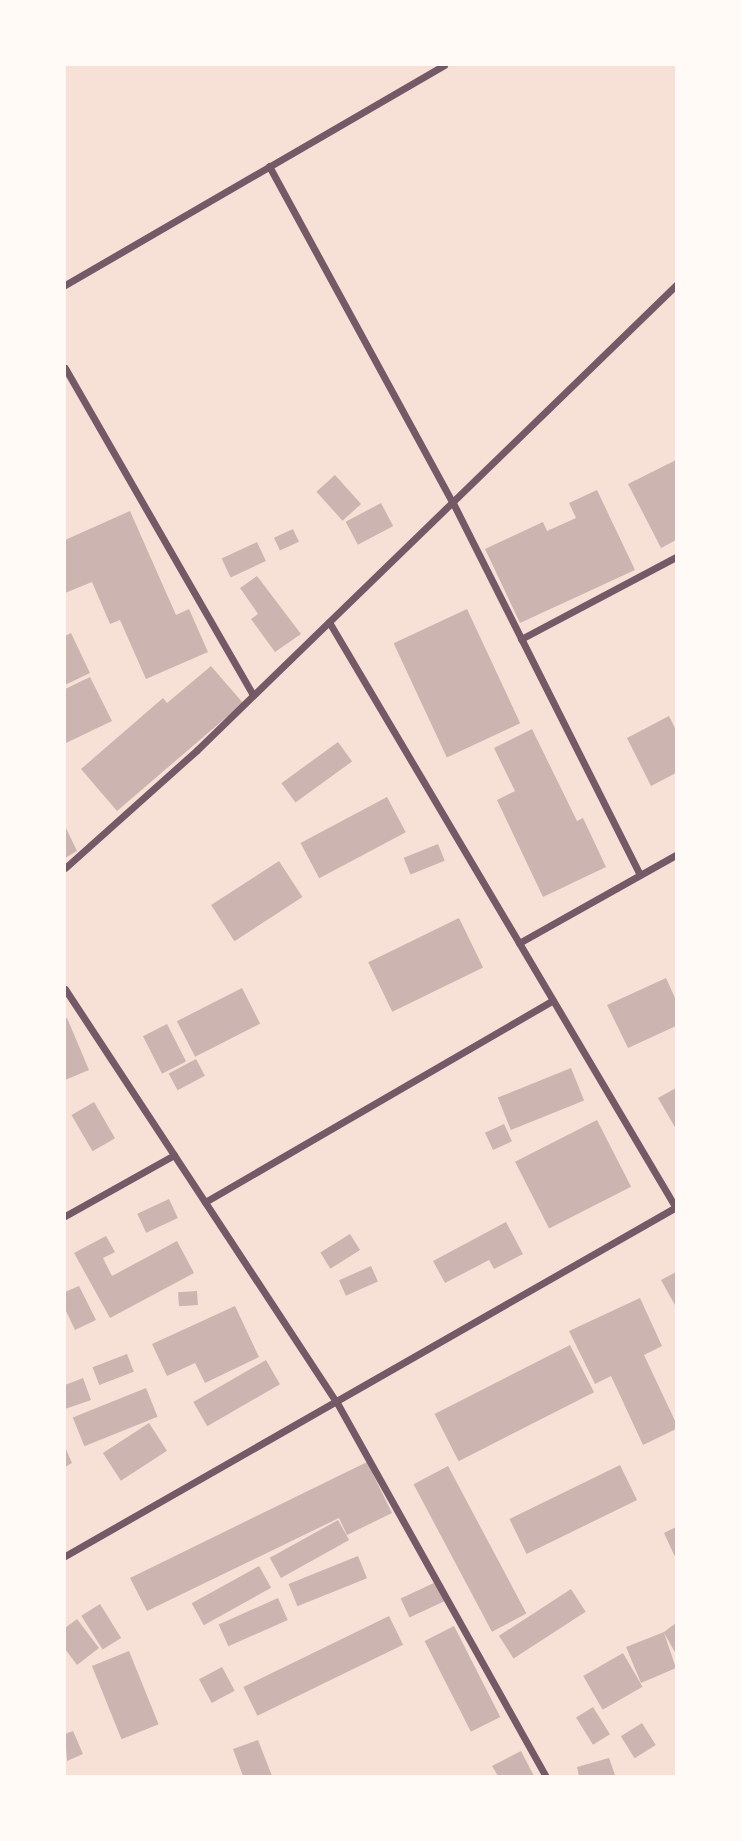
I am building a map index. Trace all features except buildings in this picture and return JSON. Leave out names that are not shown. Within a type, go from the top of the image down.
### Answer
[{"type":"street","points":[[65,285],[444,65]]},
{"type":"street","points":[[269,166],[453,503],[640,876]]},
{"type":"street","points":[[65,868],[253,695],[676,285]]},
{"type":"street","points":[[65,368],[253,695]]},
{"type":"street","points":[[521,639],[676,557]]},
{"type":"street","points":[[65,1556],[676,1208],[329,622]]},
{"type":"street","points":[[519,943],[676,855]]},
{"type":"street","points":[[65,989],[336,1401],[546,1776]]},
{"type":"street","points":[[205,1202],[553,1000]]},
{"type":"street","points":[[65,1216],[174,1155]]}]
